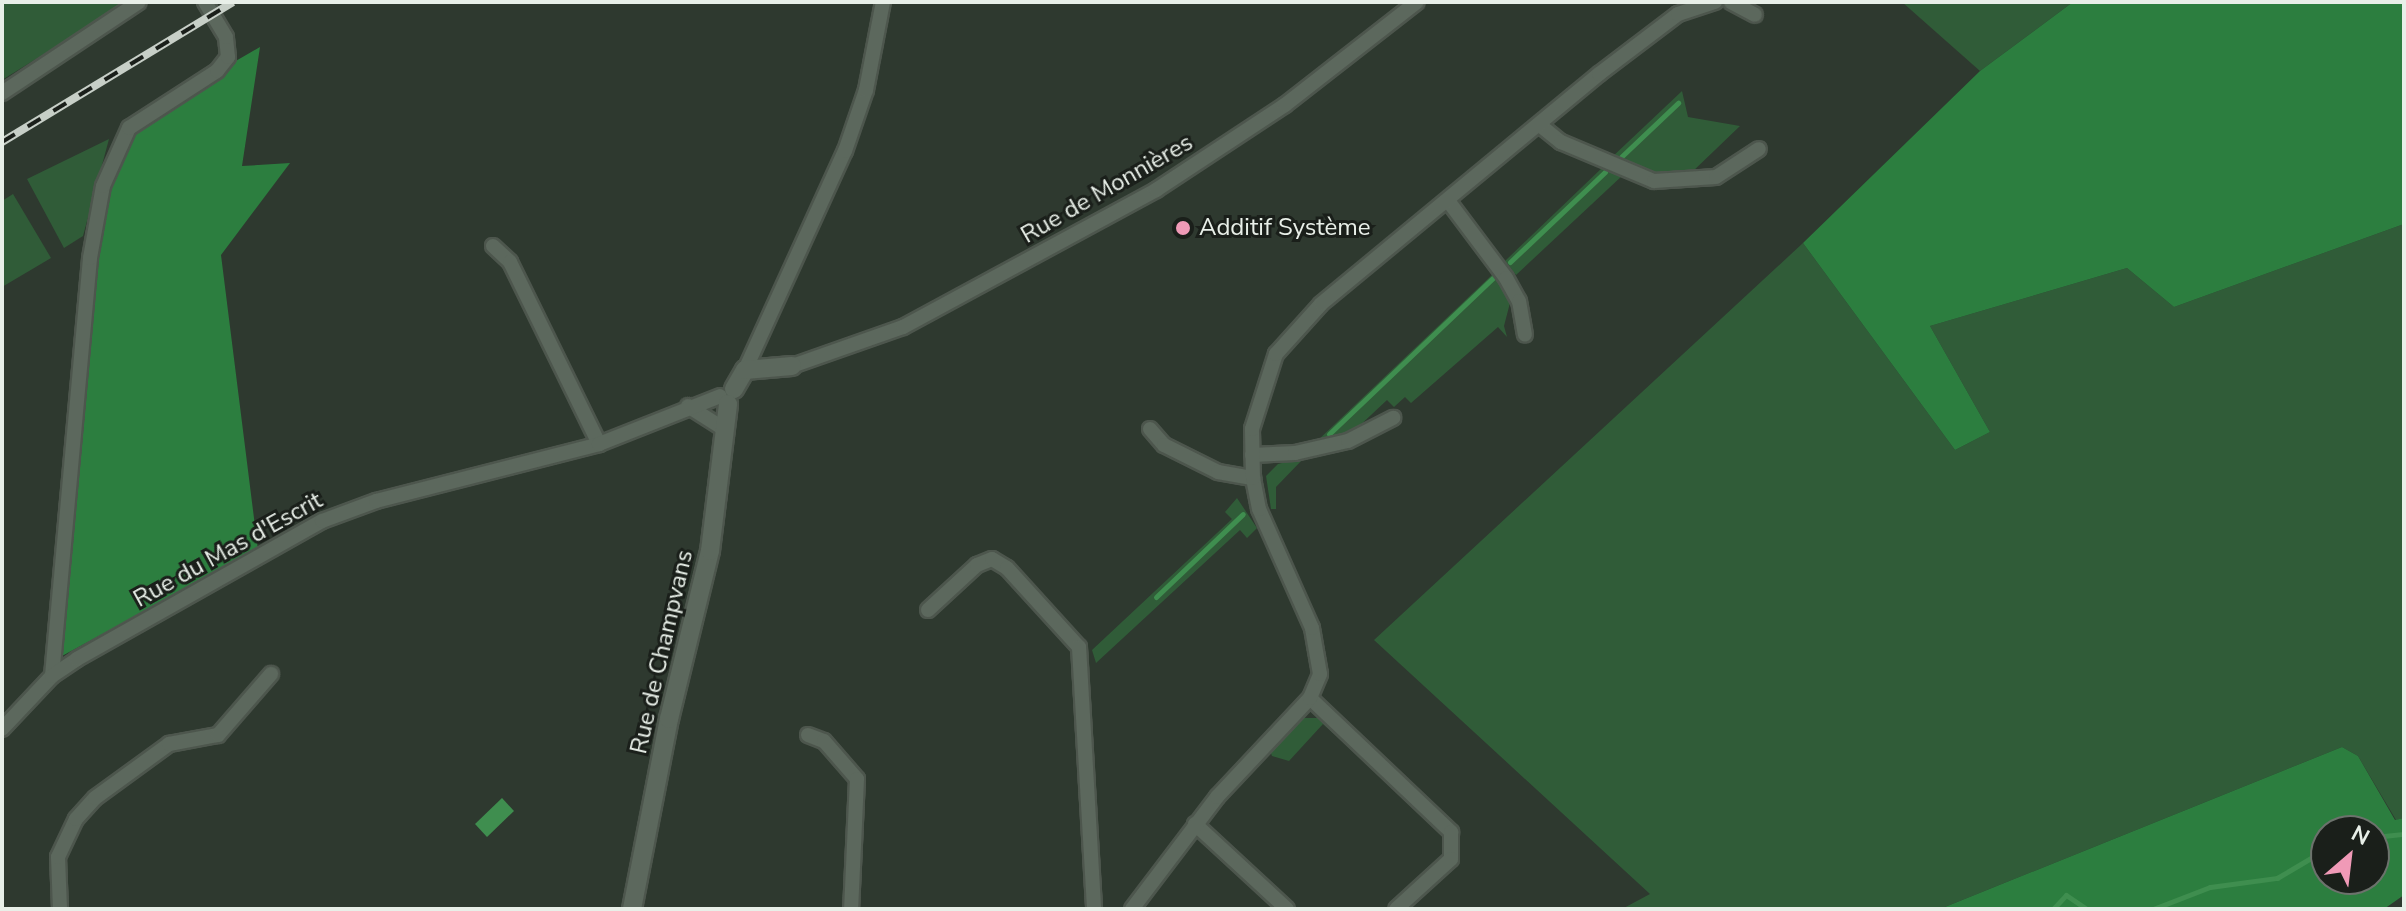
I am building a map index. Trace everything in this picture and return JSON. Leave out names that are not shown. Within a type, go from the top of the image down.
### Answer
[{"type":"street","points":[[2,93],[139,2]]},
{"type":"street","points":[[52,676],[90,258],[103,186],[129,128],[217,71],[228,57],[226,37],[205,2]]},
{"type":"street","name":"Rue de Champvans","points":[[632,909],[669,719],[710,551],[730,396],[745,370],[845,151],[866,90],[883,2]]},
{"type":"street","name":"Rue de Monnières","points":[[730,396],[787,365],[916,321],[1156,190],[1285,105],[1417,2]]},
{"type":"street","points":[[1132,909],[1195,824],[1310,698],[1320,674],[1312,628],[1259,509],[1253,478],[1256,404],[1288,337],[1678,14],[1715,2]]},
{"type":"street","points":[[1731,2],[1755,15]]},
{"type":"street","points":[[1541,126],[1561,142],[1654,181],[1716,177],[1759,149]]},
{"type":"street","points":[[1449,202],[1506,278],[1519,301],[1525,334]]},
{"type":"street","points":[[493,246],[510,262],[599,444]]},
{"type":"street","points":[[759,340],[768,358],[787,365]]},
{"type":"street","name":"Rue de Monnières","points":[[745,370],[787,365]]},
{"type":"street","name":"Rue du Mas d'Escrit","points":[[2,729],[52,676],[322,521],[376,501],[599,444],[688,406],[730,396]]},
{"type":"street","points":[[688,406],[724,429]]},
{"type":"street","points":[[1252,455],[1337,444],[1393,418]]},
{"type":"street","points":[[1150,429],[1164,445],[1218,472],[1253,478]]},
{"type":"street","points":[[928,610],[977,565],[992,559],[1007,568],[1079,647],[1094,909]]},
{"type":"street","points":[[60,909],[58,857],[76,819],[95,798],[169,744],[218,735],[271,674]]},
{"type":"street","points":[[1310,698],[1451,832],[1451,859],[1396,909]]},
{"type":"street","points":[[808,735],[824,741],[857,779],[851,909]]},
{"type":"street","points":[[1195,824],[1287,909]]},
{"type":"shaded area","points":[[2,2],[128,2],[2,80]]},
{"type":"shaded area","points":[[1902,2],[2073,2],[1980,71]]},
{"type":"shaded area","points":[[2073,2],[2404,2],[2404,224],[2174,307],[2127,268],[1930,326],[1990,432],[1955,450],[1803,243],[1980,71]]},
{"type":"shaded area","points":[[260,47],[242,166],[290,163],[221,255],[258,550],[62,656],[96,269],[120,128]]},
{"type":"shaded area","points":[[1682,91],[1688,117],[1740,126],[1690,174],[1663,177],[1610,159]]},
{"type":"shaded area","points":[[109,139],[83,236],[64,248],[27,179]]},
{"type":"shaded area","points":[[1604,166],[1623,175],[1516,275],[1505,261]]},
{"type":"shaded area","points":[[13,194],[51,258],[2,287],[2,201]]},
{"type":"shaded area","points":[[2404,224],[2404,818],[2396,820],[2358,756],[2342,747],[1940,909],[1622,909],[1650,894],[1374,640],[1803,243],[1955,450],[1990,432],[1930,326],[2127,268],[2174,307]]},
{"type":"shaded area","points":[[1482,258],[1486,258],[1511,299],[1504,326],[1507,337],[1498,327],[1411,403],[1405,397],[1394,407],[1387,400],[1355,430],[1315,443],[1493,274]]},
{"type":"shaded area","points":[[1305,457],[1276,487],[1276,509],[1271,509],[1266,476],[1278,464]]},
{"type":"shaded area","points":[[1237,498],[1257,528],[1247,538],[1240,530],[1096,663],[1092,650],[1232,519],[1225,512]]},
{"type":"shaded area","points":[[1304,718],[1324,718],[1391,784],[1323,724],[1289,761],[1272,756],[1270,751]]},
{"type":"shaded area","points":[[2342,747],[2358,756],[2395,820],[2404,818],[2404,895],[2384,909],[1940,909]]},
{"type":"shaded area","points":[[502,798],[514,811],[487,837],[475,824]]},
{"type":"waterway","points":[[1621,157],[1678,103]]},
{"type":"waterway","points":[[1510,262],[1605,172]]},
{"type":"waterway","points":[[1329,434],[1493,278]]},
{"type":"waterway","points":[[1156,597],[1243,514]]},
{"type":"waterway","points":[[2390,835],[2404,834]]},
{"type":"waterway","points":[[2153,909],[2210,887],[2277,878],[2310,858]]},
{"type":"waterway","points":[[2053,909],[2066,895],[2087,909]]},
{"type":"railway","points":[[2,142],[233,2]]},
{"type":"place","name":"Additif Système","points":[[1183,228]]}]
